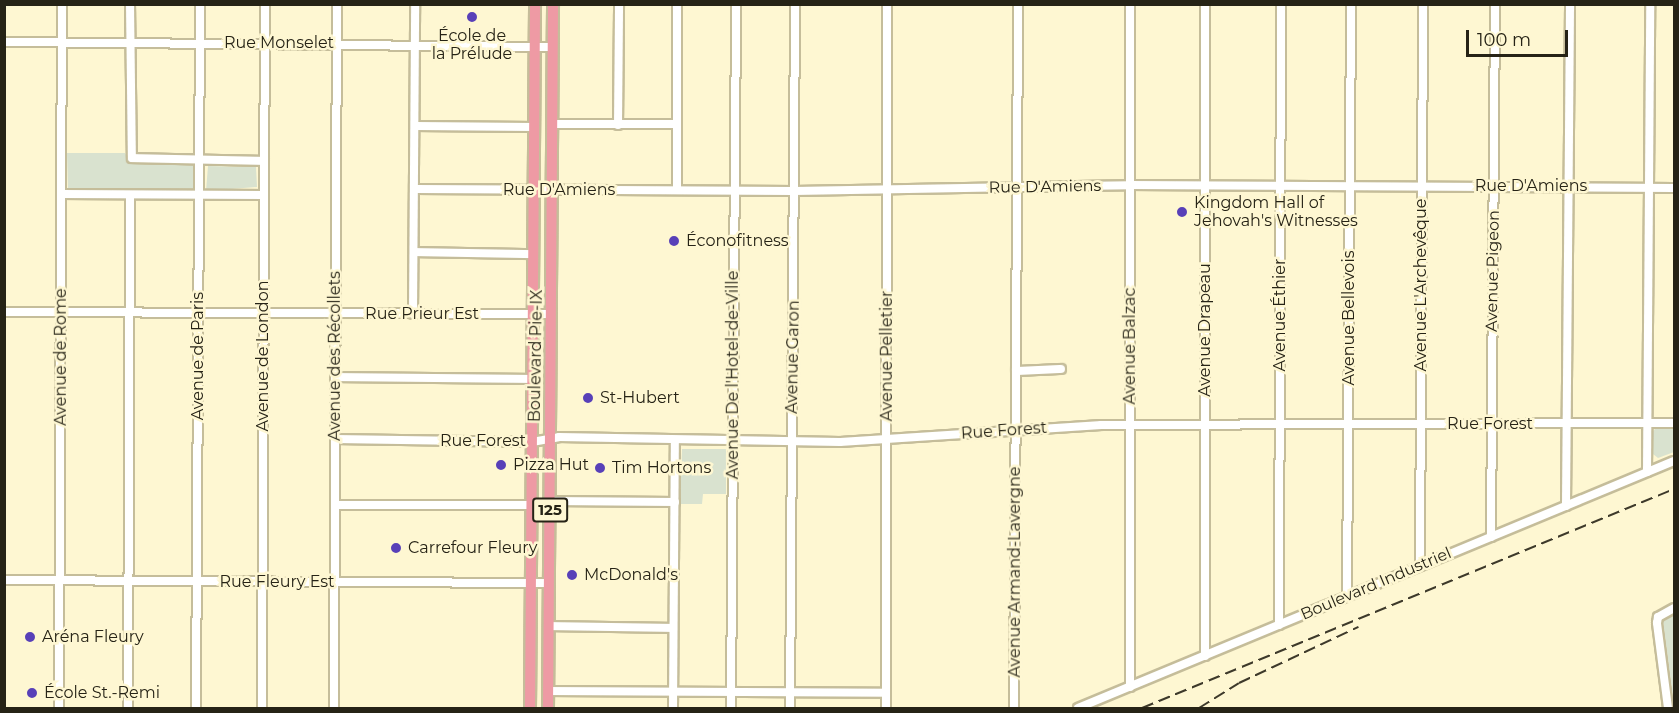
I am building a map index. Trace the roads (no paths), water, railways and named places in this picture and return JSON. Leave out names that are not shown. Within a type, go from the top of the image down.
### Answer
[{"type":"main road","name":"Boulevard Pie-IX","points":[[530,708],[536,4]]},
{"type":"main road","name":"Boulevard Pie-IX","points":[[548,708],[553,4]]},
{"type":"street","name":"Avenue de Rome","points":[[59,708],[62,4]]},
{"type":"street","points":[[130,4],[130,151],[135,160],[264,161]]},
{"type":"street","name":"Avenue de Paris","points":[[196,708],[200,4]]},
{"type":"street","name":"Avenue de London","points":[[262,708],[265,4]]},
{"type":"street","name":"Avenue des Récollets","points":[[334,708],[337,4]]},
{"type":"street","points":[[413,314],[415,4]]},
{"type":"street","points":[[618,124],[619,4]]},
{"type":"street","points":[[677,190],[678,4]]},
{"type":"street","name":"Avenue De l'Hotel-de-Ville","points":[[731,708],[736,4]]},
{"type":"street","name":"Avenue Garon","points":[[790,708],[795,4]]},
{"type":"street","name":"Avenue Pelletier","points":[[886,708],[887,4]]},
{"type":"street","name":"Avenue Armand-Lavergne","points":[[1014,708],[1018,4]]},
{"type":"street","name":"Avenue Balzac","points":[[1130,4],[1130,687]]},
{"type":"street","name":"Avenue Drapeau","points":[[1205,4],[1205,656]]},
{"type":"street","name":"Avenue Éthier","points":[[1279,625],[1281,4]]},
{"type":"street","name":"Avenue Bellevois","points":[[1347,596],[1351,4]]},
{"type":"street","name":"Avenue L'Archevêque","points":[[1420,566],[1423,4]]},
{"type":"street","name":"Avenue Pigeon","points":[[1491,537],[1495,4]]},
{"type":"street","points":[[1566,506],[1570,4]]},
{"type":"street","points":[[1647,472],[1650,4]]},
{"type":"street","name":"Rue Monselet","points":[[4,42],[553,47]]},
{"type":"street","points":[[553,124],[677,124]]},
{"type":"street","points":[[415,126],[534,127]]},
{"type":"street","name":"Rue D'Amiens","points":[[415,189],[794,191],[1130,185],[1569,185],[1674,188]]},
{"type":"street","points":[[61,194],[264,195]]},
{"type":"street","points":[[128,708],[130,195]]},
{"type":"street","points":[[415,252],[534,254]]},
{"type":"street","name":"Rue Prieur Est","points":[[4,312],[551,314]]},
{"type":"street","points":[[1016,371],[1061,369]]},
{"type":"street","points":[[335,377],[533,379]]},
{"type":"street","name":"Rue Forest","points":[[335,439],[532,441],[550,437],[792,442],[1130,425],[1674,423]]},
{"type":"street","points":[[673,708],[675,440]]},
{"type":"street","name":"Boulevard Industriel","points":[[1078,708],[1674,461]]},
{"type":"street","points":[[550,501],[675,502]]},
{"type":"street","points":[[335,505],[532,505]]},
{"type":"street","name":"Rue Fleury Est","points":[[4,580],[549,583]]},
{"type":"street","points":[[1668,708],[1657,620],[1674,608]]},
{"type":"street","points":[[549,626],[673,628]]},
{"type":"street","points":[[549,691],[886,693]]},
{"type":"railway","points":[[1142,708],[1674,489]]},
{"type":"railway","points":[[1199,708],[1239,683],[1358,627]]},
{"type":"place","name":"École de la Prélude","points":[[472,17]]},
{"type":"place","name":"Kingdom Hall of Jehovah's Witnesses","points":[[1182,212]]},
{"type":"place","name":"Éconofitness","points":[[674,241]]},
{"type":"place","name":"St-Hubert","points":[[588,398]]},
{"type":"place","name":"Pizza Hut","points":[[501,465]]},
{"type":"place","name":"Tim Hortons","points":[[600,468]]},
{"type":"place","name":"Carrefour Fleury","points":[[396,548]]},
{"type":"place","name":"McDonald's","points":[[572,575]]},
{"type":"place","name":"Aréna Fleury","points":[[30,637]]},
{"type":"place","name":"École St.-Remi","points":[[32,693]]}]
